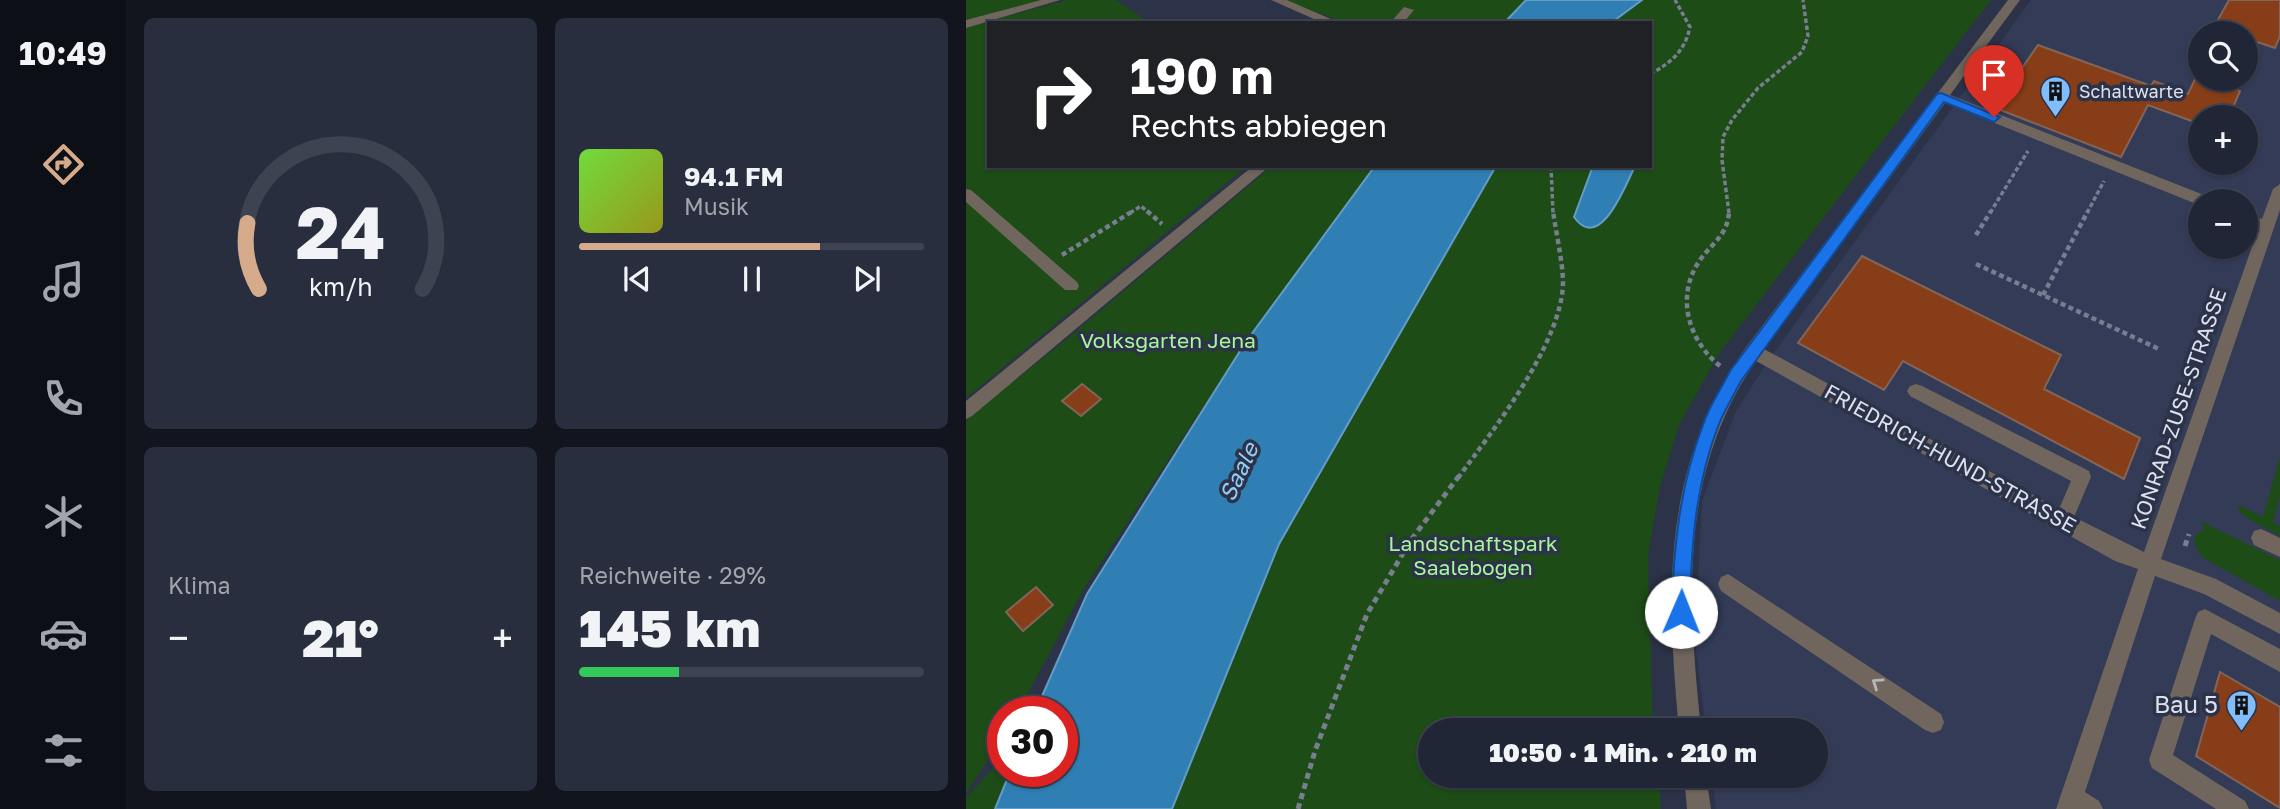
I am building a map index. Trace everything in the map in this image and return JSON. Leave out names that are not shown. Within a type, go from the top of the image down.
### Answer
[{"type":"street","points":[[966,23],[1054,0]]},
{"type":"street","points":[[1277,0],[1329,21]]},
{"type":"street","points":[[1689,718],[1681,638],[1682,560],[1690,499],[1699,458],[1719,404],[1753,351],[2014,0]]},
{"type":"street","points":[[1398,21],[1408,10]]},
{"type":"street","points":[[1941,97],[2188,195]]},
{"type":"street","points":[[966,411],[1261,168]]},
{"type":"street","name":"KONRAD-ZUSE-STRASSE","points":[[2150,564],[2272,223],[2280,189]]},
{"type":"street","points":[[966,194],[1071,286]]},
{"type":"street","name":"FRIEDRICH-HUND-STRASSE","points":[[1753,351],[2122,554],[2209,586],[2280,624]]},
{"type":"street","points":[[1916,391],[2082,477],[2063,521]]},
{"type":"street","points":[[2261,538],[2280,548]]},
{"type":"street","points":[[2077,805],[2150,564]]},
{"type":"street","points":[[1728,584],[1933,722]]},
{"type":"street","points":[[2237,809],[2160,760],[2205,619],[2280,661]]},
{"type":"street","points":[[1697,788],[1699,809]]},
{"type":"path","points":[[1652,73],[1670,64],[1683,50],[1689,38],[1690,27],[1675,6],[1675,0]]},
{"type":"path","points":[[1736,376],[1714,362],[1700,344],[1690,327],[1686,292],[1694,270],[1721,239],[1729,222],[1722,148],[1727,128],[1770,76],[1799,57],[1805,49],[1807,39],[1803,0]]},
{"type":"path","points":[[1976,234],[2038,135]]},
{"type":"path","points":[[2043,295],[2113,165]]},
{"type":"path","points":[[1298,809],[1315,751],[1367,614],[1411,540],[1489,436],[1539,358],[1559,312],[1563,281],[1552,205],[1552,168]]},
{"type":"path","points":[[1046,264],[1140,206],[1177,236]]},
{"type":"path","points":[[1976,264],[2159,349]]},
{"type":"path","points":[[2185,546],[2189,534]]},
{"type":"shaded area","points":[[2031,0],[2280,0],[2280,809],[1716,809],[1714,788],[1828,788],[1828,718],[1704,718],[1695,642],[1702,501],[1736,411],[1770,358]]},
{"type":"green space","points":[[966,0],[1047,0],[966,21]]},
{"type":"green space","points":[[1067,0],[1116,0],[1147,21],[988,21]]},
{"type":"green space","points":[[1285,0],[1526,0],[1506,21],[1340,21]]},
{"type":"green space","name":"Landschaftspark Saalebogen","points":[[1642,0],[1991,0],[1720,352],[1679,425],[1660,486],[1648,556],[1653,718],[1418,718],[1418,788],[1659,788],[1661,809],[1172,809],[1279,544],[1495,168],[1652,168],[1652,21],[1614,21]]},
{"type":"green space","points":[[987,21],[987,168],[1245,168],[966,398],[966,27]]},
{"type":"green space","name":"Volksgarten Jena","points":[[1270,168],[1374,168],[1245,343],[1083,590],[1027,696],[987,696],[987,761],[966,794],[966,419],[1062,343]]},
{"type":"green space","points":[[2280,457],[2280,496],[2273,522],[2280,526],[2280,536],[2243,516],[2238,508],[2239,505],[2263,517]]},
{"type":"green space","points":[[2200,521],[2280,560],[2280,601],[2202,557],[2194,537],[2204,528]]},
{"type":"green space","points":[[987,775],[987,787],[1004,787],[995,809],[966,809],[966,798]]},
{"type":"water","points":[[1526,0],[1642,0],[1614,21],[1506,21]]},
{"type":"water","name":"Saale","points":[[1374,168],[1495,168],[1279,544],[1172,809],[995,809],[1004,787],[1078,787],[1078,696],[1042,696],[1087,594],[1245,343]]},
{"type":"water","points":[[1592,168],[1634,168],[1619,200],[1602,222],[1593,227],[1584,226],[1574,217]]},
{"type":"building","points":[[2229,0],[2280,0],[2280,36],[2275,48],[2258,42],[2258,21],[2217,21]]},
{"type":"building","points":[[2038,45],[2151,86],[2154,81],[2188,94],[2189,91],[2240,91],[2234,105],[2188,105],[2188,120],[2148,105],[2121,157],[1980,102],[2001,72],[2015,78]]},
{"type":"building","points":[[1862,256],[2061,355],[2044,389],[2140,438],[2124,479],[1903,361],[1884,390],[1798,343]]},
{"type":"building","points":[[1082,384],[1101,399],[1081,416],[1062,401]]},
{"type":"building","points":[[1036,587],[1053,605],[1023,631],[1006,612]]},
{"type":"building","name":"Bau 5","points":[[2220,672],[2280,707],[2280,808],[2196,756]]},
{"type":"place","name":"Schaltwarte","points":[[2056,119]]},
{"type":"place","name":"Bau 5","points":[[2241,732]]},
{"type":"route","points":[[1681,612],[1682,560],[1690,499],[1699,458],[1719,404],[1736,376],[1941,97],[1994,117]]}]
